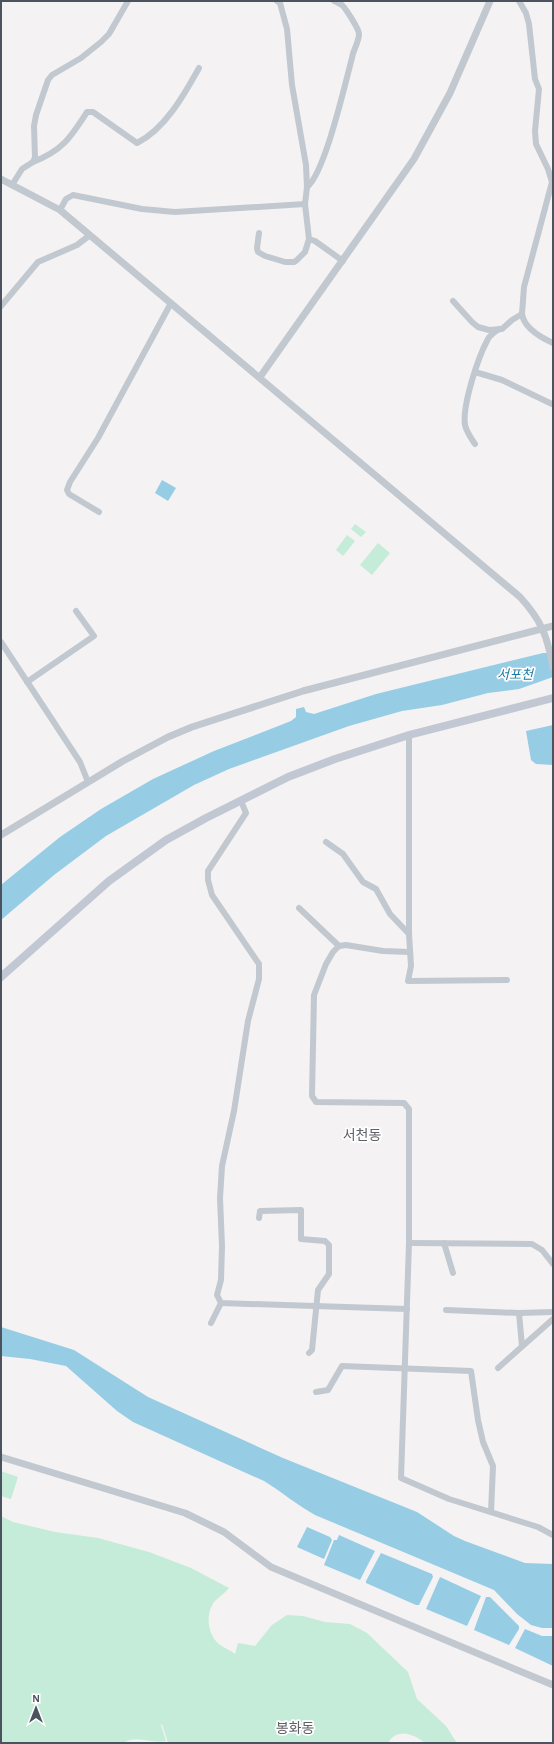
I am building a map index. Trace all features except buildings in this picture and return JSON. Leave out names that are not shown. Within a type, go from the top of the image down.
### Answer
[{"type":"main road","points":[[1,977],[109,881],[166,840],[288,777],[335,758],[409,735],[553,698]]},
{"type":"street","points":[[33,162],[35,120],[48,80],[52,75],[81,58],[101,42],[109,34],[128,1]]},
{"type":"street","points":[[259,233],[257,248],[258,252],[265,256],[285,262],[294,262],[297,260],[305,252],[309,239],[305,204],[307,187],[306,165],[292,85],[287,29],[280,3],[277,1]]},
{"type":"street","points":[[307,187],[313,182],[320,167],[346,86],[352,57],[359,35],[358,29],[343,6],[334,1]]},
{"type":"street","points":[[260,377],[414,159],[450,93],[490,1]]},
{"type":"street","points":[[519,1],[526,13],[529,24],[535,79],[539,89],[535,131],[536,144],[548,169],[552,182],[524,287],[522,314],[523,318],[535,333],[553,343]]},
{"type":"street","points":[[12,185],[22,170],[33,162],[49,156],[60,148],[88,112],[93,112],[137,143],[147,139],[180,104],[199,68]]},
{"type":"street","points":[[1,179],[60,210],[520,597],[532,610],[543,629],[553,667]]},
{"type":"street","points":[[60,210],[66,199],[73,194],[142,209],[175,212],[305,204]]},
{"type":"street","points":[[1,306],[38,262],[77,245],[90,235]]},
{"type":"street","points":[[309,239],[315,241],[343,261]]},
{"type":"street","points":[[453,302],[478,327],[489,330],[502,329],[522,314]]},
{"type":"street","points":[[99,512],[69,494],[67,490],[70,482],[98,438],[171,303]]},
{"type":"street","points":[[475,444],[467,433],[465,424],[470,387],[488,340],[499,329]]},
{"type":"street","points":[[475,372],[502,380],[552,404]]},
{"type":"street","points":[[27,682],[94,636],[76,611]]},
{"type":"street","points":[[1,834],[88,782],[168,738],[192,727],[239,711],[359,675],[553,626]]},
{"type":"street","points":[[1,642],[80,762],[88,782]]},
{"type":"street","points":[[409,735],[410,952],[408,981],[506,980]]},
{"type":"street","points":[[221,1303],[217,1296],[221,1273],[222,1246],[220,1198],[222,1166],[234,1111],[248,1021],[260,979],[259,964],[212,895],[208,880],[208,871],[246,813],[241,801]]},
{"type":"street","points":[[326,842],[343,854],[363,882],[376,889],[390,914],[409,934]]},
{"type":"street","points":[[299,908],[339,946]]},
{"type":"street","points":[[410,952],[383,951],[346,945],[339,946],[333,952],[326,964],[314,995],[312,1096],[316,1102],[404,1103],[409,1109],[409,1243],[401,1478],[449,1499],[538,1527],[553,1535]]},
{"type":"street","points":[[259,1218],[260,1211],[301,1210],[301,1239],[325,1240],[329,1245],[329,1274],[318,1290],[312,1350],[309,1353]]},
{"type":"street","points":[[409,1243],[532,1244],[542,1250],[553,1264]]},
{"type":"street","points":[[444,1243],[453,1273]]},
{"type":"street","points":[[221,1303],[406,1309]]},
{"type":"street","points":[[211,1323],[221,1303]]},
{"type":"street","points":[[446,1310],[520,1313],[553,1312]]},
{"type":"street","points":[[520,1313],[522,1346]]},
{"type":"street","points":[[498,1368],[553,1319]]},
{"type":"street","points":[[316,1392],[328,1390],[342,1366],[471,1371],[478,1420],[483,1442],[493,1466],[491,1512]]},
{"type":"street","points":[[1,1457],[185,1513],[224,1532],[271,1567],[553,1685]]},
{"type":"green space","points":[[355,524],[366,532],[361,537],[351,529]]},
{"type":"green space","points":[[347,535],[355,541],[343,556],[336,550]]},
{"type":"green space","points":[[378,543],[390,553],[372,575],[360,565]]},
{"type":"green space","points":[[1,1471],[18,1477],[11,1499],[1,1496]]},
{"type":"green space","points":[[1,1516],[13,1522],[55,1532],[98,1538],[149,1552],[191,1568],[229,1588],[215,1601],[212,1606],[209,1623],[215,1640],[235,1654],[238,1643],[255,1646],[272,1625],[287,1615],[303,1616],[325,1622],[350,1624],[367,1633],[408,1672],[417,1699],[446,1726],[457,1743],[425,1743],[411,1735],[401,1734],[396,1735],[388,1743],[168,1743],[162,1724],[161,1725],[166,1741],[160,1742],[134,1739],[123,1743],[1,1743]]},
{"type":"water","points":[[162,480],[176,488],[168,501],[155,493]]},
{"type":"water","name":"서포천","points":[[543,653],[553,653],[553,677],[519,689],[488,693],[442,705],[402,711],[349,726],[229,769],[194,785],[106,836],[54,875],[1,920],[1,885],[60,837],[101,809],[153,779],[214,751],[291,721],[296,717],[296,709],[304,707],[306,712],[314,714],[376,694]]},
{"type":"water","points":[[553,725],[553,765],[536,764],[531,760],[526,731]]},
{"type":"water","points":[[1,1327],[74,1350],[148,1397],[283,1458],[417,1512],[454,1536],[465,1541],[525,1563],[553,1564],[553,1628],[542,1628],[531,1625],[517,1614],[494,1590],[315,1515],[264,1481],[133,1422],[117,1411],[66,1366],[30,1359],[1,1356]]},
{"type":"water","points":[[307,1527],[330,1537],[332,1540],[324,1559],[297,1547]]},
{"type":"water","points":[[339,1535],[375,1551],[360,1580],[324,1565],[334,1540],[337,1540]]},
{"type":"water","points":[[381,1553],[432,1574],[433,1577],[419,1605],[366,1583]]},
{"type":"water","points":[[440,1577],[481,1596],[467,1626],[426,1609]]},
{"type":"water","points":[[486,1597],[490,1597],[519,1626],[519,1629],[509,1645],[474,1630]]},
{"type":"water","points":[[525,1629],[542,1636],[553,1636],[553,1666],[515,1648]]},
{"type":"district","name":"서천동","points":[[362,1136]]},
{"type":"district","name":"봉화동","points":[[295,1729]]}]
